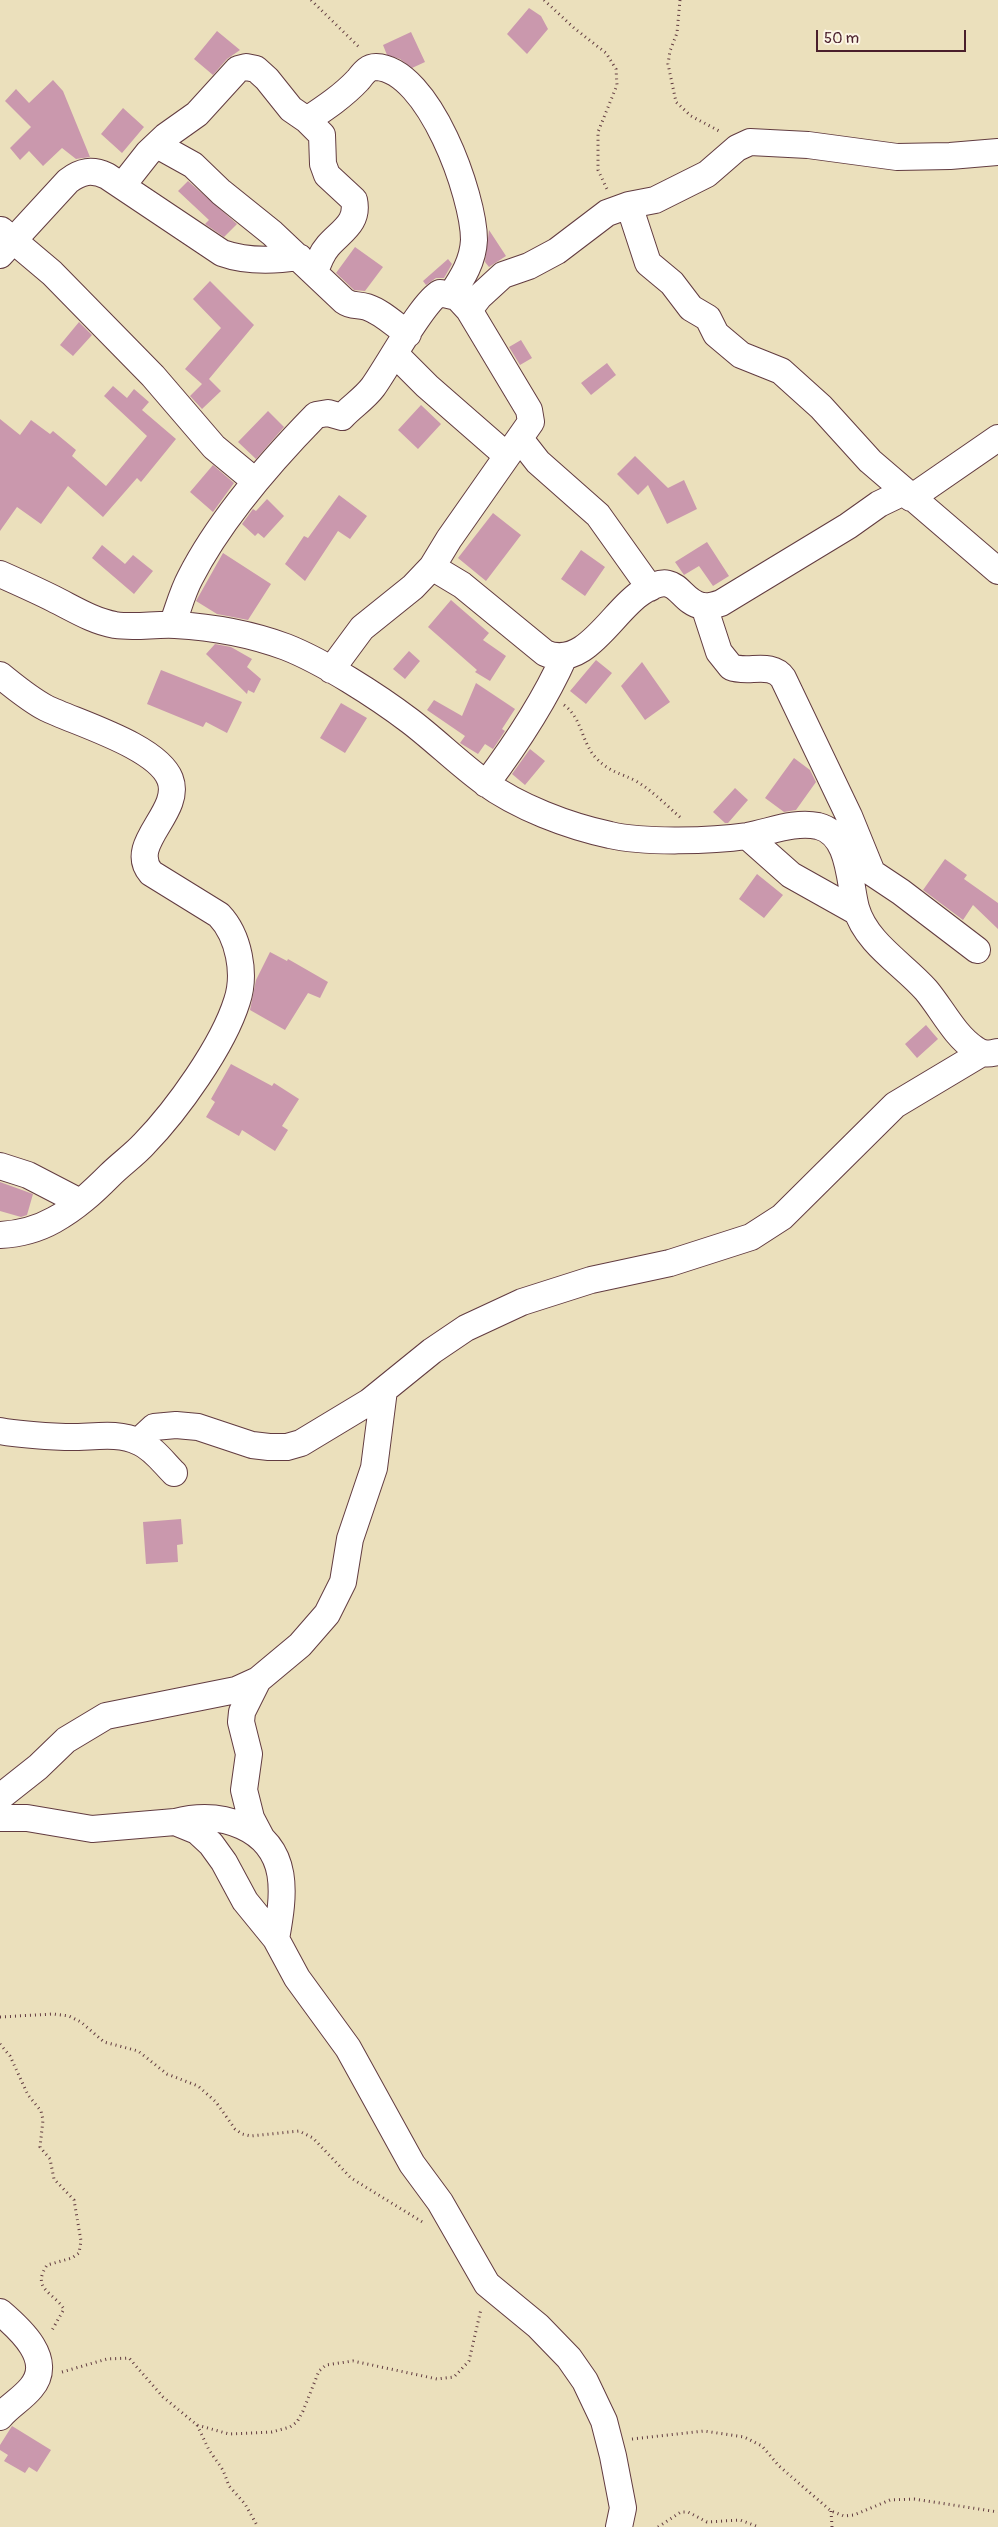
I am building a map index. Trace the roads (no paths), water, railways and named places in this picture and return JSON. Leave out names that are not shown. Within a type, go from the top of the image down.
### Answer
[{"type":"street","points":[[122,186],[157,145],[197,114],[242,67],[256,69],[267,79],[291,109],[307,120],[323,138],[323,164],[327,176],[350,194],[356,207],[354,219],[338,238],[307,265],[233,257],[222,253],[100,172],[90,171],[78,174],[63,185],[4,242],[52,273],[152,376],[214,447],[256,481]]},
{"type":"street","points":[[307,120],[344,93],[368,69],[377,67],[398,76],[414,89],[440,130],[464,183],[470,205],[473,249],[460,302]]},
{"type":"street","points":[[460,302],[478,297],[503,275],[545,258],[594,221],[625,206],[655,200],[707,174],[743,145],[757,142],[808,145],[897,157],[950,156],[998,152]]},
{"type":"street","points":[[157,145],[193,165],[220,192],[307,265],[325,284],[350,305],[372,309],[401,344],[427,386],[513,447],[538,462],[598,515],[650,588]]},
{"type":"street","points":[[625,206],[646,259],[652,268],[672,283],[691,308],[708,318],[719,337],[741,355],[781,371],[821,407],[870,461],[998,571]]},
{"type":"street","points":[[172,625],[188,581],[205,550],[256,481],[316,415],[328,413],[342,417],[361,401],[433,297],[440,293],[460,302],[531,414],[531,422],[432,567],[413,587],[362,628],[331,670]]},
{"type":"street","points":[[432,567],[462,585],[545,653],[553,657],[564,657],[583,648],[623,608],[650,588],[660,584],[674,584],[695,603],[704,606],[721,603],[839,532],[879,504],[908,495],[998,438]]},
{"type":"street","points":[[0,574],[92,618],[112,624],[147,628],[172,625],[221,630],[257,638],[288,648],[367,691],[409,720],[486,784],[534,810],[576,827],[613,836],[651,840],[747,836],[772,829],[814,825],[825,828],[834,834],[845,856],[857,912],[864,924],[888,955],[926,990],[969,1044],[990,1053]]},
{"type":"street","points":[[704,606],[719,652],[731,667],[743,670],[771,669],[777,671],[783,678],[849,816],[871,870]]},
{"type":"street","points":[[486,784],[512,749],[546,694],[564,657]]},
{"type":"street","points":[[0,675],[28,697],[46,708],[118,738],[141,751],[165,770],[171,780],[172,794],[168,806],[145,849],[146,868],[150,873],[219,916],[232,933],[238,956],[238,1000],[228,1025],[198,1075],[144,1144],[80,1202],[54,1220],[33,1230],[0,1235]]},
{"type":"street","points":[[747,836],[791,875],[857,912]]},
{"type":"street","points":[[845,856],[871,870],[977,950]]},
{"type":"street","points":[[139,1441],[154,1427],[176,1425],[198,1427],[252,1445],[287,1447],[316,1435],[384,1390],[432,1351],[466,1328],[522,1302],[591,1280],[679,1261],[751,1237],[782,1218],[896,1105],[990,1053]]},
{"type":"street","points":[[0,1166],[28,1175],[80,1202]]},
{"type":"street","points":[[0,1797],[38,1767],[66,1740],[106,1716],[236,1690],[258,1680],[311,1633],[327,1614],[343,1582],[350,1539],[374,1468],[384,1390]]},
{"type":"street","points":[[0,1431],[67,1437],[112,1436],[139,1441],[150,1448],[174,1473]]},
{"type":"street","points":[[258,1680],[242,1712],[241,1722],[249,1754],[244,1790],[251,1818],[261,1837],[272,1848],[280,1874],[281,1911],[276,1939]]},
{"type":"street","points":[[0,1818],[27,1818],[92,1830],[175,1822],[204,1817],[222,1819],[261,1837]]},
{"type":"street","points":[[175,1822],[197,1831],[211,1844],[224,1862],[245,1901],[276,1939],[297,1978],[348,2048],[412,2164],[448,2215],[460,2240],[487,2284],[538,2326],[569,2358],[604,2421],[623,2508],[619,2527]]},
{"type":"street","points":[[0,2312],[26,2336],[37,2367],[29,2390],[0,2417]]}]
